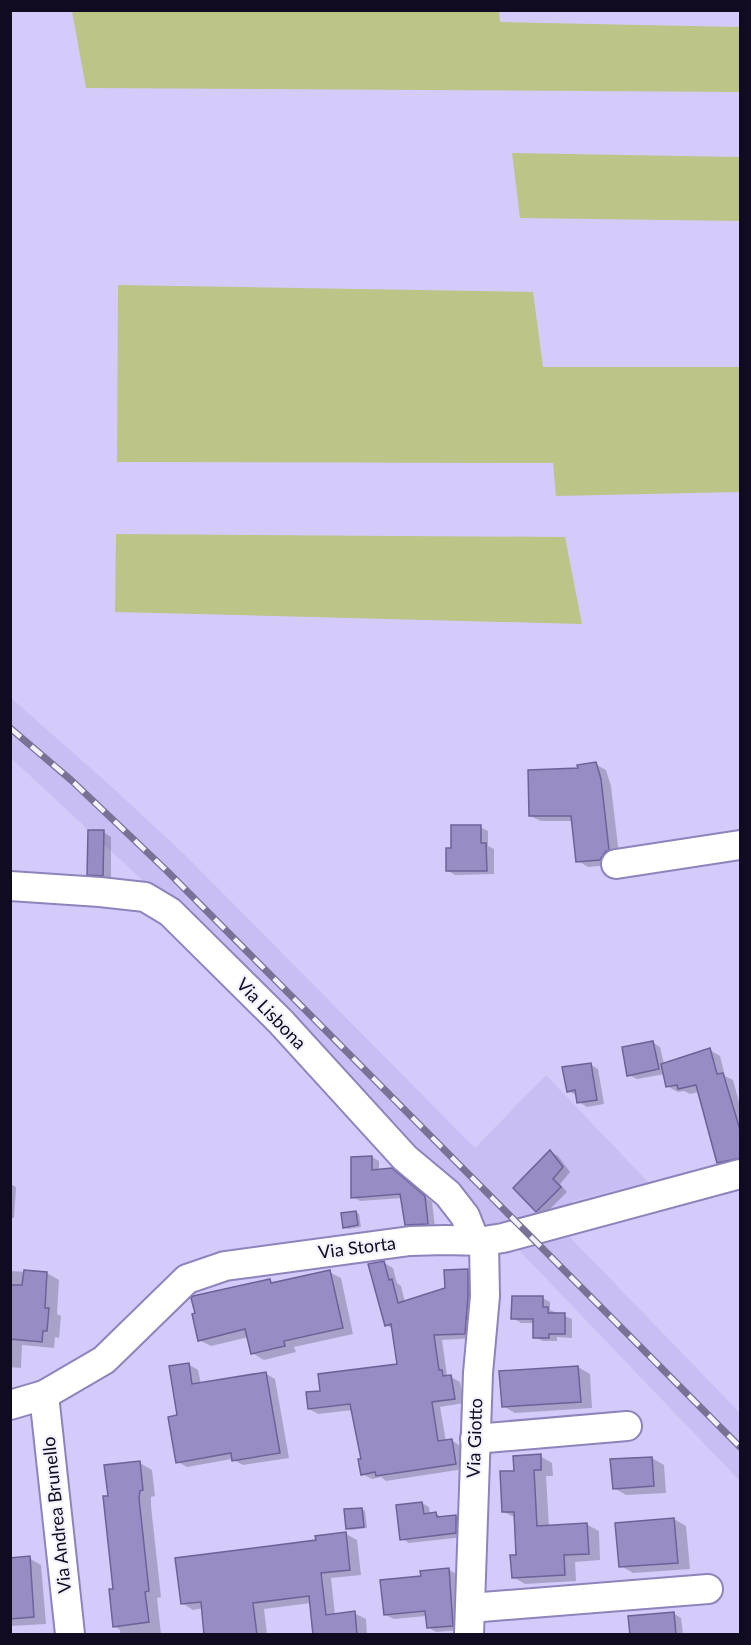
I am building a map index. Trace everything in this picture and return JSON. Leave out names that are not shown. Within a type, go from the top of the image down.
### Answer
[{"type":"street","points":[[616,864],[741,844]]},
{"type":"street","name":"Via Lisbona","points":[[10,886],[145,897],[170,912],[281,1022],[405,1158],[453,1199],[479,1241]]},
{"type":"street","name":"Via Storta","points":[[10,1405],[44,1395],[104,1360],[187,1279],[225,1266],[410,1241],[479,1241],[503,1238],[741,1174]]},
{"type":"street","name":"Via Giotto","points":[[469,1621],[478,1373],[485,1296],[479,1241]]},
{"type":"street","name":"Via Andrea Brunello","points":[[44,1395],[70,1635]]},
{"type":"street","points":[[475,1439],[627,1426]]},
{"type":"street","points":[[469,1621],[708,1590]]},
{"type":"shaded area","points":[[10,697],[186,856],[475,1148],[546,1075],[648,1182],[574,1201],[564,1207],[540,1213],[493,1233],[241,976],[153,890],[11,758]]},
{"type":"shaded area","points":[[563,1230],[740,1413],[740,1481],[512,1243]]},
{"type":"green space","points":[[72,11],[499,11],[500,22],[740,27],[740,92],[86,88]]},
{"type":"green space","points":[[512,153],[740,157],[740,221],[520,218]]},
{"type":"green space","points":[[118,285],[533,292],[543,367],[740,367],[740,492],[556,496],[553,463],[117,462]]},
{"type":"green space","points":[[116,534],[565,537],[582,624],[115,612]]},
{"type":"building","points":[[596,762],[601,779],[609,850],[600,860],[576,862],[571,816],[529,816],[528,770],[578,768],[577,765]]},
{"type":"building","points":[[451,825],[481,825],[481,843],[486,843],[487,871],[446,871],[446,848],[451,848]]},
{"type":"building","points":[[88,830],[104,830],[103,876],[87,875]]},
{"type":"building","points":[[653,1041],[659,1069],[627,1076],[622,1047]]},
{"type":"building","points":[[710,1048],[717,1074],[723,1073],[741,1133],[741,1158],[717,1163],[696,1085],[678,1089],[677,1085],[666,1087],[661,1064]]},
{"type":"building","points":[[591,1063],[597,1100],[577,1103],[575,1090],[567,1092],[562,1067]]},
{"type":"building","points":[[550,1150],[563,1167],[553,1179],[561,1187],[536,1212],[513,1188]]},
{"type":"building","points":[[372,1156],[372,1170],[392,1168],[425,1196],[428,1224],[405,1225],[400,1194],[351,1198],[351,1157]]},
{"type":"building","points":[[356,1211],[358,1225],[343,1228],[341,1213]]},
{"type":"building","points":[[384,1261],[389,1280],[392,1279],[398,1303],[445,1288],[444,1270],[468,1269],[465,1334],[434,1335],[439,1370],[442,1370],[443,1376],[451,1375],[455,1399],[432,1402],[438,1441],[452,1439],[456,1464],[376,1476],[375,1472],[361,1475],[358,1459],[361,1459],[350,1404],[308,1409],[306,1392],[320,1391],[318,1374],[397,1364],[391,1324],[385,1326],[368,1264]]},
{"type":"building","points":[[24,1270],[47,1272],[45,1308],[49,1308],[47,1331],[43,1331],[42,1342],[10,1339],[10,1285],[22,1285]]},
{"type":"building","points":[[330,1270],[343,1328],[284,1341],[285,1346],[251,1354],[245,1329],[198,1341],[192,1314],[195,1313],[191,1298],[193,1296],[270,1279],[271,1283]]},
{"type":"building","points":[[512,1296],[543,1296],[543,1307],[548,1307],[548,1313],[565,1313],[565,1334],[549,1334],[549,1338],[533,1338],[533,1319],[511,1319]]},
{"type":"building","points":[[189,1363],[192,1384],[266,1372],[280,1453],[232,1461],[231,1453],[176,1463],[168,1417],[177,1415],[169,1366]]},
{"type":"building","points":[[578,1366],[581,1402],[502,1407],[499,1371]]},
{"type":"building","points":[[541,1454],[541,1470],[534,1470],[537,1526],[587,1523],[589,1554],[564,1555],[565,1575],[512,1578],[510,1555],[516,1555],[514,1512],[502,1512],[500,1471],[514,1471],[513,1456]]},
{"type":"building","points":[[652,1457],[654,1486],[613,1489],[610,1459]]},
{"type":"building","points":[[140,1461],[143,1490],[140,1491],[139,1498],[149,1591],[145,1592],[149,1622],[113,1627],[109,1589],[113,1589],[103,1496],[108,1496],[104,1465]]},
{"type":"building","points":[[422,1502],[424,1514],[436,1512],[437,1517],[456,1515],[456,1533],[400,1540],[396,1505]]},
{"type":"building","points":[[362,1508],[364,1527],[346,1529],[344,1509]]},
{"type":"building","points":[[674,1518],[678,1563],[619,1567],[615,1523]]},
{"type":"building","points":[[346,1532],[350,1570],[321,1573],[326,1615],[355,1611],[357,1635],[313,1635],[309,1596],[253,1603],[257,1635],[204,1635],[201,1602],[181,1604],[175,1558],[316,1540],[315,1536]]},
{"type":"building","points":[[30,1556],[34,1617],[10,1619],[10,1558]]},
{"type":"building","points":[[449,1568],[453,1626],[427,1628],[425,1611],[384,1615],[380,1580],[421,1576],[420,1571]]},
{"type":"building","points":[[674,1612],[676,1635],[630,1635],[628,1616]]},
{"type":"railway","points":[[10,728],[71,780],[167,871],[740,1447]]}]
